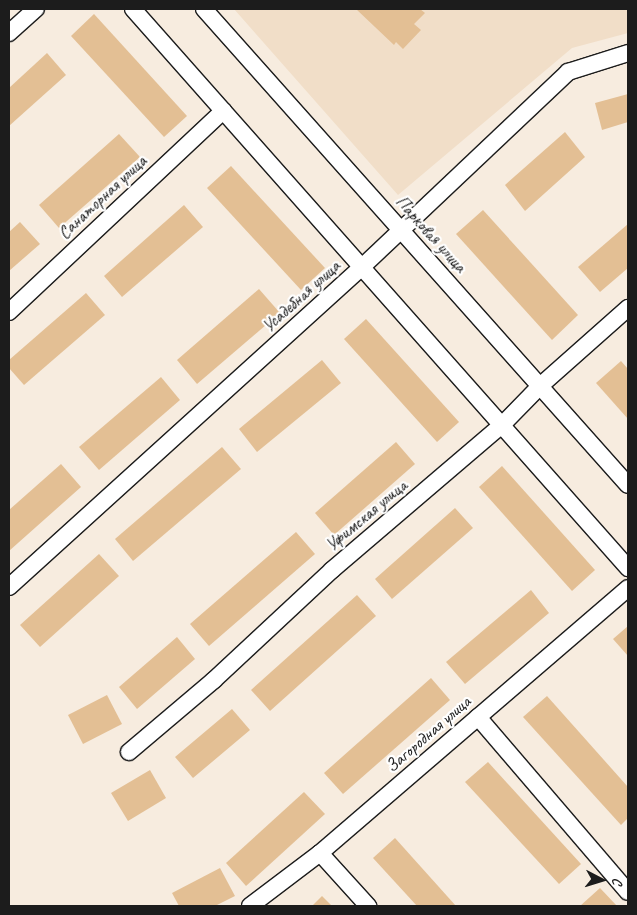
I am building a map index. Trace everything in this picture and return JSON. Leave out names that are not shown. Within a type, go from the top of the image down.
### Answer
[{"type":"street","points":[[9,33],[36,9]]},
{"type":"street","points":[[133,9],[628,568]]},
{"type":"street","name":"Парковая улица","points":[[204,9],[628,485]]},
{"type":"street","name":"Усадебная улица","points":[[9,586],[362,267],[568,72],[628,53]]},
{"type":"street","name":"Санаторная улица","points":[[9,312],[223,111]]},
{"type":"street","name":"Уфимская улица","points":[[129,752],[214,680],[332,570],[502,425],[540,386],[628,308]]},
{"type":"street","name":"Загородная улица","points":[[250,906],[320,853],[628,588]]},
{"type":"street","points":[[478,717],[628,892]]},
{"type":"street","points":[[320,853],[368,906]]},
{"type":"shaded area","points":[[234,9],[628,9],[628,33],[572,48],[398,195]]},
{"type":"building","points":[[356,9],[420,9],[425,13],[414,24],[421,30],[403,49],[396,42],[394,45]]},
{"type":"building","points":[[94,14],[187,116],[164,137],[71,36]]},
{"type":"building","points":[[47,53],[66,75],[9,126],[9,88]]},
{"type":"building","points":[[628,94],[628,122],[602,130],[595,103]]},
{"type":"building","points":[[565,132],[585,157],[525,211],[505,185]]},
{"type":"building","points":[[119,134],[140,157],[59,228],[39,205]]},
{"type":"building","points":[[231,166],[325,268],[301,290],[207,188]]},
{"type":"building","points":[[184,205],[203,227],[122,297],[104,276]]},
{"type":"building","points":[[483,210],[578,315],[552,340],[456,234]]},
{"type":"building","points":[[20,222],[40,244],[9,271],[9,232]]},
{"type":"building","points":[[628,224],[628,268],[600,292],[578,267]]},
{"type":"building","points":[[259,289],[280,313],[197,384],[177,360]]},
{"type":"building","points":[[86,293],[105,315],[24,385],[9,368],[9,360]]},
{"type":"building","points":[[366,319],[459,422],[437,442],[344,339]]},
{"type":"building","points":[[322,360],[341,383],[257,452],[239,429]]},
{"type":"building","points":[[621,361],[628,369],[628,419],[596,383]]},
{"type":"building","points":[[161,377],[180,400],[99,470],[79,447]]},
{"type":"building","points":[[396,442],[415,464],[334,535],[315,513]]},
{"type":"building","points":[[222,447],[241,469],[133,561],[115,539]]},
{"type":"building","points":[[61,464],[81,487],[9,551],[9,510]]},
{"type":"building","points":[[502,466],[595,570],[572,591],[479,487]]},
{"type":"building","points":[[455,508],[473,528],[392,599],[375,579]]},
{"type":"building","points":[[296,532],[315,554],[209,646],[190,624]]},
{"type":"building","points":[[99,554],[119,576],[40,647],[20,625]]},
{"type":"building","points":[[531,590],[549,613],[465,684],[446,662]]},
{"type":"building","points":[[357,595],[376,616],[270,711],[251,690]]},
{"type":"building","points":[[628,626],[628,656],[613,639]]},
{"type":"building","points":[[177,637],[195,659],[137,709],[119,687]]},
{"type":"building","points":[[431,678],[450,700],[343,794],[324,773]]},
{"type":"building","points":[[107,695],[122,724],[83,744],[68,715]]},
{"type":"building","points":[[547,696],[628,787],[628,818],[621,825],[523,717]]},
{"type":"building","points":[[232,709],[250,730],[193,778],[175,757]]},
{"type":"building","points":[[488,762],[581,864],[559,884],[465,782]]},
{"type":"building","points":[[150,770],[166,798],[128,821],[111,793]]},
{"type":"building","points":[[304,792],[325,814],[246,886],[226,863]]},
{"type":"building","points":[[395,838],[456,906],[417,906],[373,858]]},
{"type":"building","points":[[220,868],[235,896],[215,906],[179,906],[172,893]]},
{"type":"building","points":[[600,888],[617,906],[580,906]]},
{"type":"building","points":[[322,896],[332,906],[312,906]]}]
